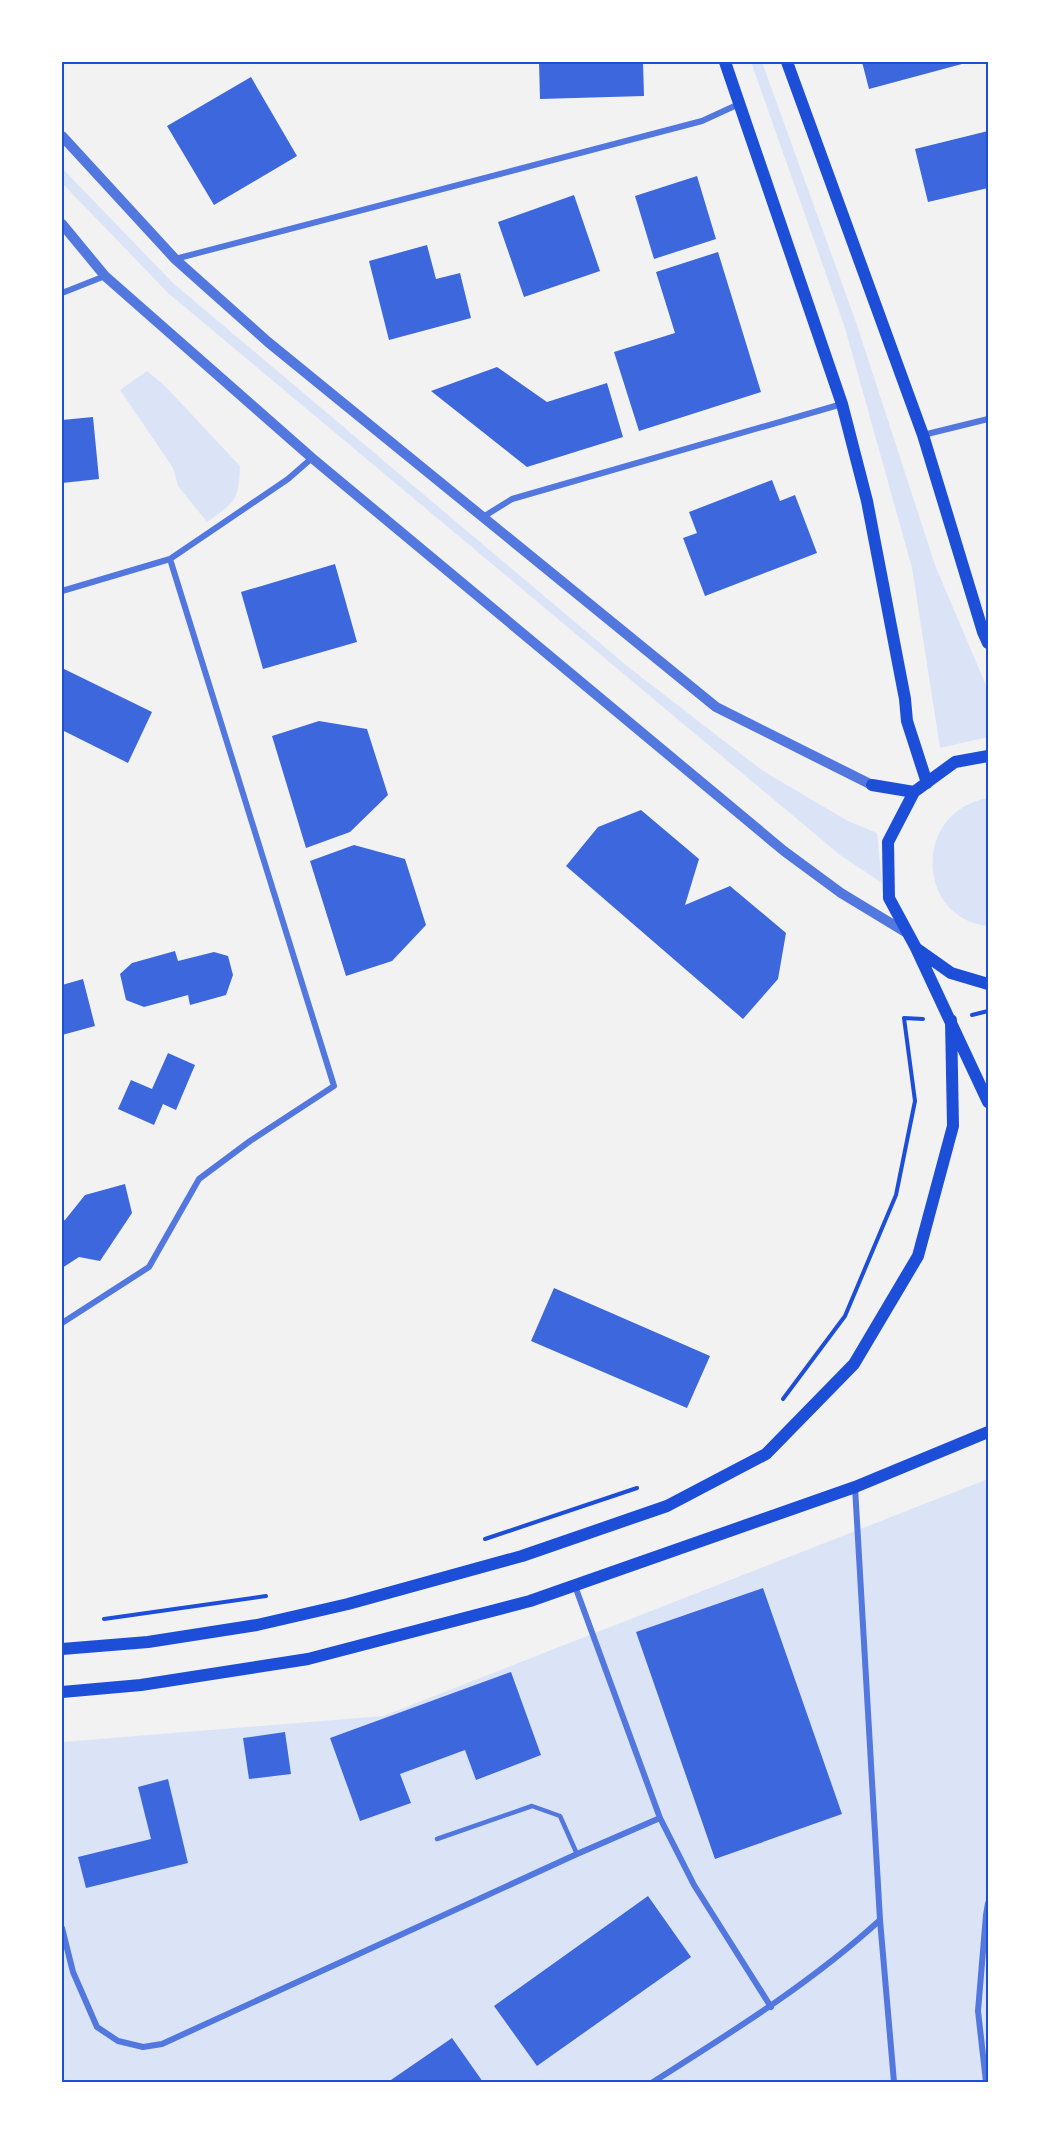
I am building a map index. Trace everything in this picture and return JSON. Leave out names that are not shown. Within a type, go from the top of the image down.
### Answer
[{"type":"main road","points":[[725,62],[843,404],[867,501],[905,699],[907,721],[927,783]]},
{"type":"main road","points":[[787,62],[923,435],[987,637]]},
{"type":"main road","points":[[988,756],[955,762],[914,792],[888,842],[889,898],[951,1020],[988,1102]]},
{"type":"main road","points":[[872,785],[914,792]]},
{"type":"main road","points":[[916,948],[951,973],[988,984]]},
{"type":"main road","points":[[62,1649],[148,1642],[257,1625],[348,1604],[522,1557],[667,1506],[766,1454],[854,1364],[918,1256],[953,1126],[951,1020]]},
{"type":"main road","points":[[62,1692],[141,1685],[308,1659],[530,1601],[855,1487],[988,1432]]},
{"type":"street","points":[[175,259],[702,121],[739,104]]},
{"type":"street","points":[[62,136],[175,259],[268,342],[716,707],[872,785]]},
{"type":"street","points":[[62,224],[105,276],[312,458],[784,851],[842,893],[907,933]]},
{"type":"street","points":[[62,293],[105,276]]},
{"type":"street","points":[[483,517],[512,499],[843,404]]},
{"type":"street","points":[[923,435],[988,420]]},
{"type":"street","points":[[62,591],[171,559],[288,479],[312,458]]},
{"type":"street","points":[[62,1323],[149,1267],[199,1179],[250,1141],[334,1086],[171,559]]},
{"type":"street","points":[[855,1487],[880,1920],[894,2082]]},
{"type":"street","points":[[575,1586],[660,1818],[694,1885],[771,2007]]},
{"type":"street","points":[[62,1928],[73,1972],[97,2027],[118,2041],[143,2047],[162,2044],[660,1818]]},
{"type":"street","points":[[986,2082],[978,2011],[988,1903]]},
{"type":"street","points":[[653,2082],[771,2007],[852,1945],[880,1920]]},
{"type":"lane","points":[[437,1839],[532,1806],[560,1816],[577,1854]]},
{"type":"path","points":[[779,1404],[845,1316],[896,1195],[915,1101],[904,1017]]},
{"type":"path","points":[[477,1541],[640,1487]]},
{"type":"path","points":[[96,1620],[278,1594]]},
{"type":"shaded area","points":[[751,62],[762,62],[857,325],[935,565],[988,690],[988,737],[940,748],[912,568],[845,328]]},
{"type":"shaded area","points":[[62,168],[173,283],[627,666],[763,771],[848,821],[877,833],[882,883],[840,855],[168,293],[62,183]]},
{"type":"shaded area","points":[[147,371],[165,386],[240,466],[237,494],[234,500],[207,522],[178,486],[173,468],[120,390]]},
{"type":"shaded area","points":[[988,798],[988,926],[964,919],[947,905],[936,886],[932,864],[936,842],[946,822],[963,807]]},
{"type":"shaded area","points":[[988,1479],[988,2082],[62,2082],[62,1742],[383,1716]]},
{"type":"building","points":[[539,62],[643,62],[644,96],[540,99]]},
{"type":"building","points":[[862,62],[961,62],[962,64],[869,89]]},
{"type":"building","points":[[251,77],[297,156],[214,205],[167,126]]},
{"type":"building","points":[[988,131],[988,188],[928,202],[915,149]]},
{"type":"building","points":[[697,176],[716,239],[654,259],[635,196]]},
{"type":"building","points":[[574,195],[600,271],[524,297],[498,222]]},
{"type":"building","points":[[427,245],[436,279],[460,273],[471,318],[389,340],[369,261]]},
{"type":"building","points":[[718,252],[761,392],[639,431],[614,352],[675,333],[656,272]]},
{"type":"building","points":[[497,367],[547,402],[607,383],[623,437],[527,467],[431,391]]},
{"type":"building","points":[[93,417],[99,479],[62,483],[62,420]]},
{"type":"building","points":[[772,480],[780,501],[795,495],[817,553],[705,596],[683,538],[697,533],[689,512]]},
{"type":"building","points":[[335,564],[357,642],[263,669],[241,592]]},
{"type":"building","points":[[62,668],[152,712],[128,763],[62,730]]},
{"type":"building","points":[[319,721],[367,729],[388,795],[350,832],[306,848],[272,736]]},
{"type":"building","points":[[641,810],[699,859],[685,905],[730,886],[786,933],[778,979],[743,1019],[566,866],[598,827]]},
{"type":"building","points":[[354,845],[405,859],[426,925],[392,961],[346,976],[310,861]]},
{"type":"building","points":[[175,951],[178,961],[214,952],[228,956],[233,975],[226,995],[190,1005],[188,995],[144,1007],[126,1000],[120,974],[132,963]]},
{"type":"building","points":[[83,979],[95,1026],[62,1035],[62,985]]},
{"type":"building","points":[[168,1053],[195,1065],[176,1110],[163,1104],[154,1125],[118,1109],[131,1080],[152,1089]]},
{"type":"building","points":[[125,1184],[132,1213],[100,1261],[79,1257],[62,1268],[62,1221],[85,1195]]},
{"type":"building","points":[[554,1288],[710,1356],[687,1408],[531,1341]]},
{"type":"building","points":[[763,1588],[842,1814],[715,1859],[636,1632]]},
{"type":"building","points":[[511,1672],[541,1755],[476,1780],[465,1750],[400,1774],[411,1803],[360,1821],[330,1738]]},
{"type":"building","points":[[285,1732],[291,1774],[249,1779],[243,1738]]},
{"type":"building","points":[[168,1779],[188,1863],[86,1888],[78,1857],[151,1839],[138,1787]]},
{"type":"building","points":[[648,1896],[691,1957],[537,2066],[494,2006]]},
{"type":"building","points":[[452,2038],[483,2082],[388,2082]]}]
